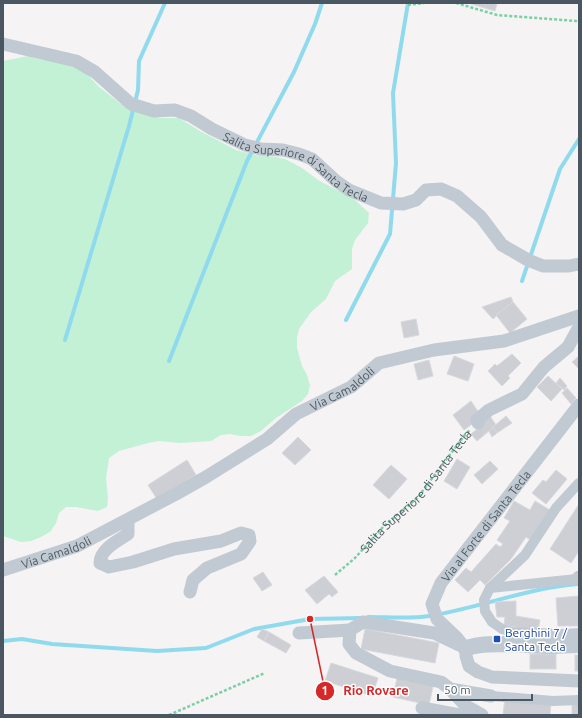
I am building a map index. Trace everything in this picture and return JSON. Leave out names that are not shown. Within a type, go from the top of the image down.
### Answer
[{"type":"street","name":"Salita Superiore di Santa Tecla","points":[[3,44],[76,61],[95,72],[131,104],[154,111],[175,110],[191,116],[212,129],[245,145],[261,149],[284,150],[312,159],[336,181],[349,190],[381,203],[403,204],[416,200],[426,190],[441,188],[457,196],[481,217],[502,244],[528,260],[543,266],[568,266],[579,264]]},
{"type":"street","name":"Via Camaldoli","points":[[3,570],[77,546],[128,520],[200,480],[267,439],[296,414],[351,387],[379,363],[434,350],[504,341],[579,316]]},
{"type":"street","name":"Salita Superiore di Santa Tecla","points":[[478,424],[477,420],[489,410],[522,394],[544,368],[568,347],[579,327]]},
{"type":"street","name":"Via al Forte di Santa Tecla","points":[[466,649],[437,619],[432,604],[441,583],[579,405]]},
{"type":"street","points":[[579,483],[556,508],[525,556],[490,588],[484,600],[484,611],[492,622],[502,629],[512,632],[564,634],[579,633]]},
{"type":"street","name":"Via Camaldoli","points":[[128,520],[128,534],[106,550],[100,557],[100,563],[109,567],[133,562],[174,549],[221,541],[241,533],[249,535],[250,541],[241,554],[207,568],[193,580],[190,592]]},
{"type":"street","points":[[490,588],[578,578]]},
{"type":"street","points":[[299,633],[350,630],[363,622],[434,633],[466,649]]},
{"type":"street","points":[[350,630],[349,644],[356,653],[390,671],[442,682],[466,706],[478,714]]},
{"type":"street","points":[[466,649],[472,646],[550,646],[579,644]]},
{"type":"street","points":[[466,649],[466,656],[469,666],[478,672],[492,677],[579,681]]},
{"type":"street","points":[[450,689],[491,696],[553,701],[579,700]]},
{"type":"street","points":[[422,708],[460,715]]},
{"type":"path","points":[[408,5],[424,3]]},
{"type":"path","points":[[456,3],[497,15],[576,21],[579,23]]},
{"type":"path","name":"Salita Superiore di Santa Tecla","points":[[335,575],[355,558],[383,527],[418,497],[464,436],[478,424]]},
{"type":"path","points":[[169,715],[264,673]]},
{"type":"green space","points":[[28,56],[37,59],[69,64],[86,73],[99,87],[121,104],[160,118],[179,118],[236,150],[256,155],[285,159],[302,168],[318,180],[354,199],[369,213],[368,223],[355,240],[352,249],[352,269],[335,281],[326,299],[311,312],[299,329],[297,348],[302,366],[310,385],[308,394],[302,401],[276,418],[261,431],[251,436],[230,434],[221,435],[211,441],[180,443],[159,441],[119,451],[109,458],[106,478],[108,498],[107,507],[98,511],[76,507],[66,507],[59,513],[56,523],[50,532],[31,541],[21,542],[3,536],[3,61]]},
{"type":"building","points":[[468,3],[497,3],[495,11]]},
{"type":"building","points":[[511,297],[513,302],[493,319],[482,307]]},
{"type":"building","points":[[513,302],[527,319],[510,333],[496,315]]},
{"type":"building","points":[[416,319],[419,335],[404,338],[401,322]]},
{"type":"building","points":[[512,354],[521,363],[508,376],[510,378],[502,386],[488,371],[495,364],[497,366]]},
{"type":"building","points":[[454,356],[474,364],[468,381],[447,374]]},
{"type":"building","points":[[579,356],[579,369],[572,362]]},
{"type":"building","points":[[429,360],[433,376],[418,380],[414,364]]},
{"type":"building","points":[[548,376],[562,389],[551,401],[537,387]]},
{"type":"building","points":[[560,378],[567,386],[564,390],[556,383]]},
{"type":"building","points":[[567,388],[576,398],[571,404],[562,393]]},
{"type":"building","points":[[471,401],[479,413],[475,422],[464,430],[453,415]]},
{"type":"building","points":[[488,413],[496,425],[477,441],[471,434],[482,425]]},
{"type":"building","points":[[506,416],[512,423],[497,433],[493,427]]},
{"type":"building","points":[[493,427],[497,433],[492,437],[489,431]]},
{"type":"building","points":[[298,437],[311,450],[295,465],[282,453]]},
{"type":"building","points":[[457,459],[470,467],[457,489],[444,481]]},
{"type":"building","points":[[187,460],[196,475],[157,499],[148,485]]},
{"type":"building","points":[[490,461],[498,469],[482,484],[474,475]]},
{"type":"building","points":[[391,465],[407,479],[389,499],[373,485]]},
{"type":"building","points":[[556,470],[567,479],[546,504],[532,493],[543,480],[546,482]]},
{"type":"building","points":[[514,501],[530,510],[535,501],[550,510],[532,541],[526,537],[511,559],[485,585],[480,580],[468,592],[455,580],[466,568],[471,572],[496,544],[500,547],[503,544],[497,540],[510,521],[504,518]]},
{"type":"building","points":[[579,504],[579,551],[571,563],[550,549]]},
{"type":"building","points":[[263,572],[272,585],[262,591],[253,578]]},
{"type":"building","points":[[324,576],[338,592],[332,597],[329,594],[317,604],[305,590]]},
{"type":"building","points":[[579,596],[579,626],[558,626],[556,598]]},
{"type":"building","points":[[516,601],[516,616],[540,620],[538,631],[504,625],[505,617],[497,617],[495,602]]},
{"type":"building","points":[[262,629],[269,632],[264,641],[257,637]]},
{"type":"building","points":[[365,629],[439,643],[435,663],[361,649]]},
{"type":"building","points":[[269,632],[291,645],[286,653],[264,641]]},
{"type":"building","points":[[530,654],[556,654],[556,669],[530,669]]},
{"type":"building","points":[[575,655],[579,655],[579,671],[575,671]]},
{"type":"building","points":[[331,663],[378,678],[372,696],[325,681]]},
{"type":"building","points":[[397,678],[433,686],[429,705],[393,697]]},
{"type":"building","points":[[505,697],[551,702],[550,715],[503,715]]},
{"type":"building","points":[[572,702],[579,702],[579,715],[572,715]]},
{"type":"waterway","points":[[65,340],[129,126],[138,90],[139,61],[165,3]]},
{"type":"waterway","points":[[169,361],[247,161],[294,72],[315,24],[322,3]]},
{"type":"waterway","points":[[346,320],[390,234],[396,163],[393,93],[408,3]]},
{"type":"waterway","points":[[522,281],[560,169],[579,139]]},
{"type":"waterway","points":[[368,617],[407,618],[429,616],[540,590],[578,584]]},
{"type":"waterway","points":[[3,641],[22,639],[52,644],[157,651],[206,648],[254,629],[310,619],[361,618]]},
{"type":"place","name":"Rio Rovare","points":[[310,619]]},
{"type":"place","name":"Berghini 7 / Santa Tecla","points":[[497,639]]}]
